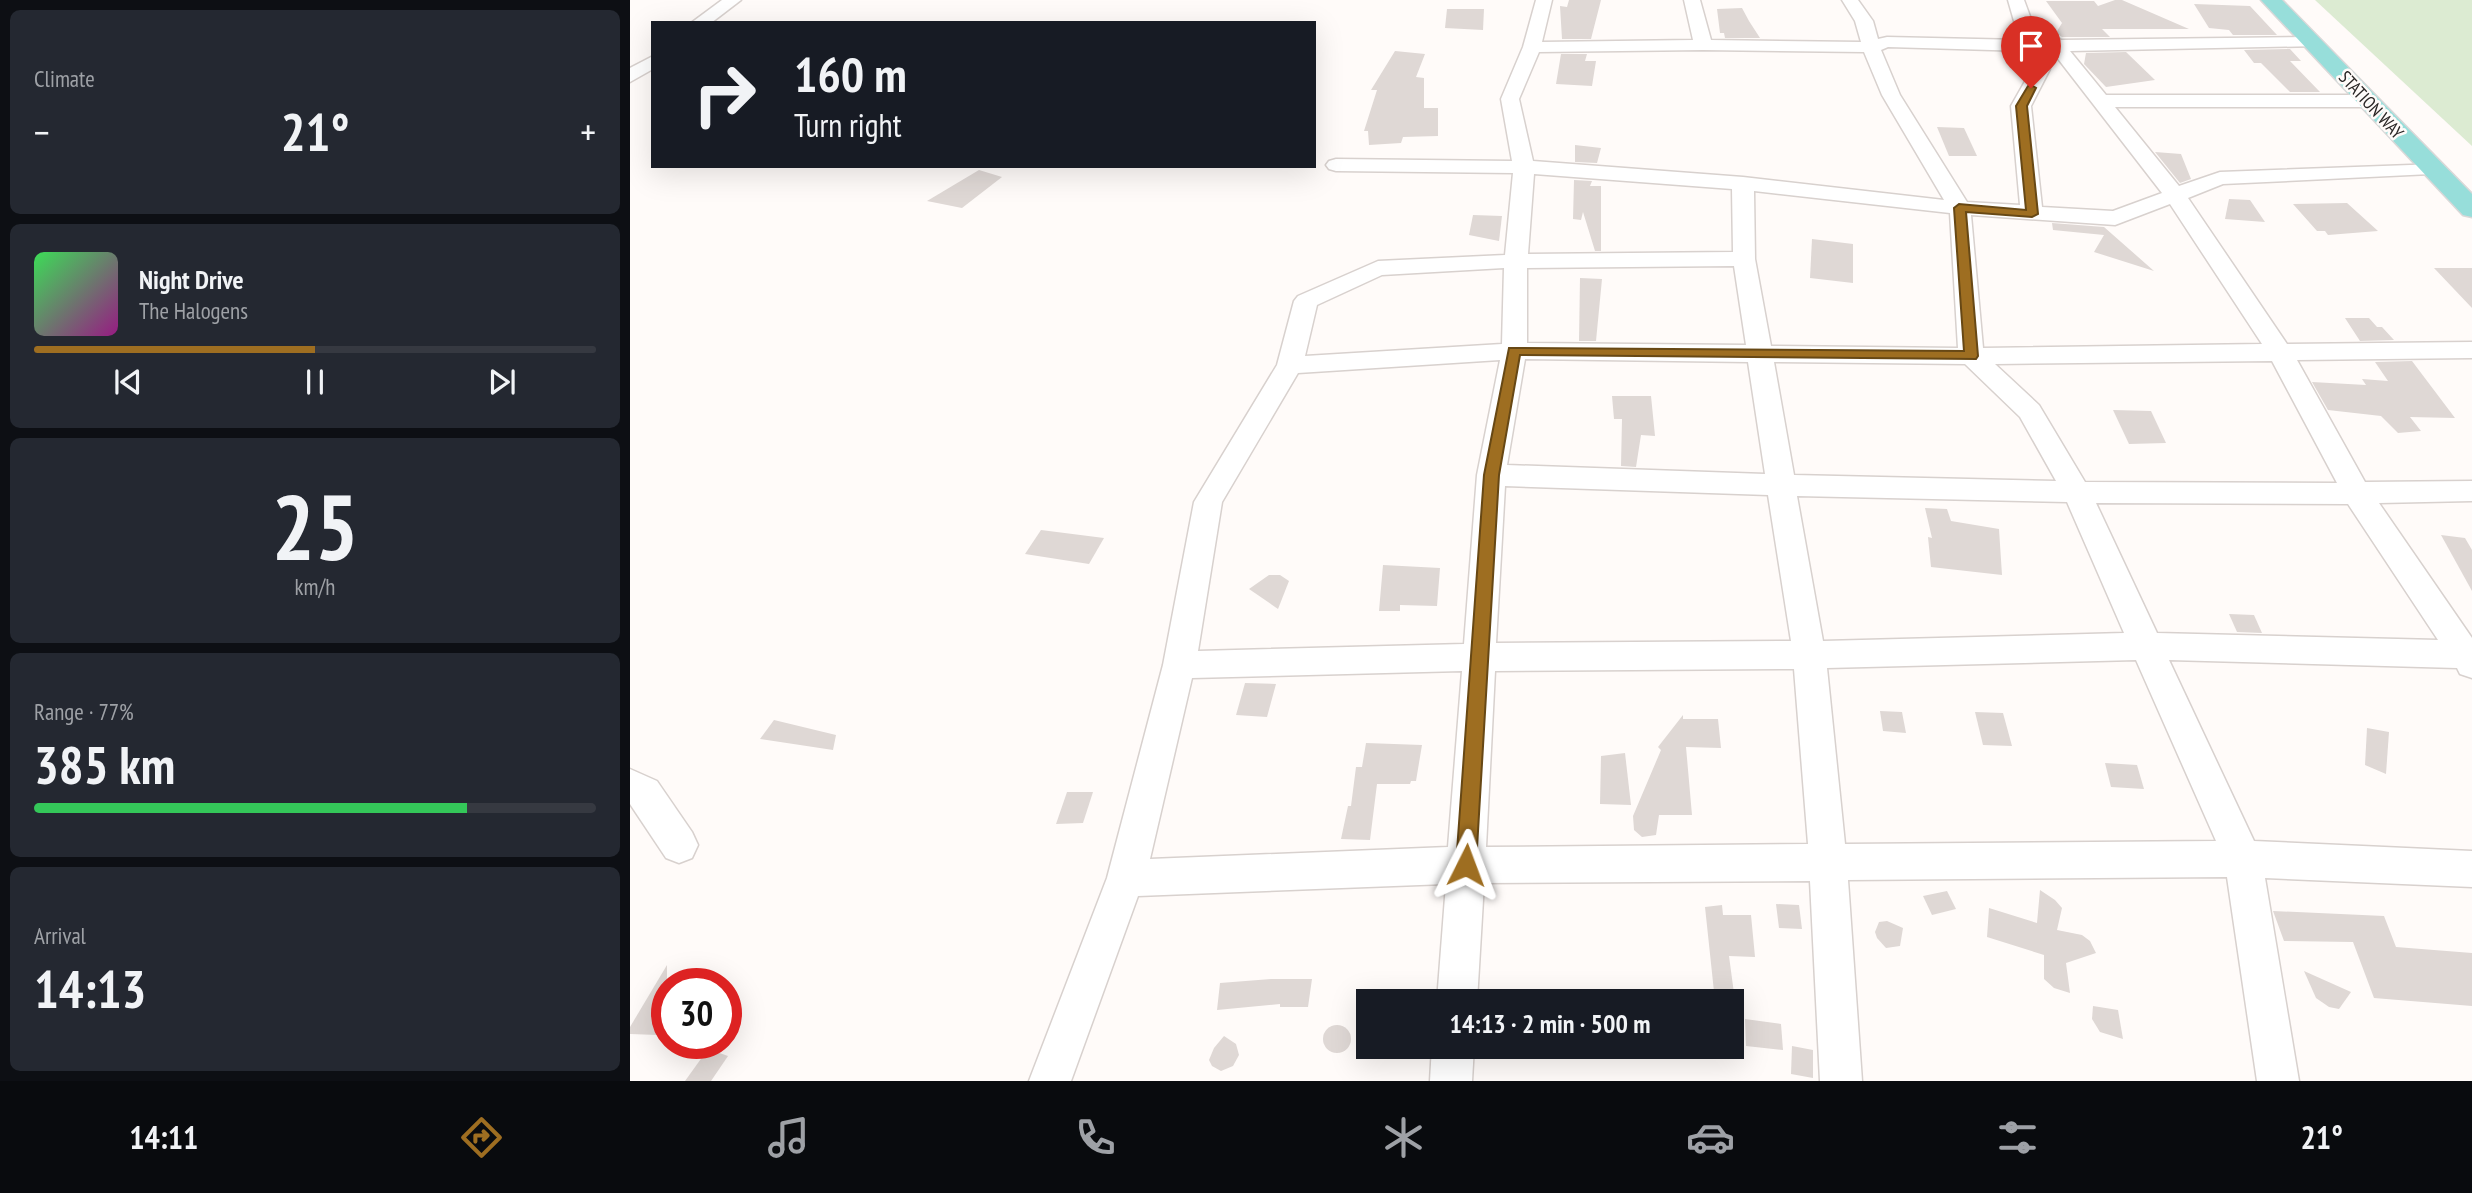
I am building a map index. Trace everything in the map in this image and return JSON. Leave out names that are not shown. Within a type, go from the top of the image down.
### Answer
[{"type":"main road","name":"STATION WAY","points":[[2271,0],[2472,209]]},
{"type":"street","points":[[702,21],[733,0]]},
{"type":"street","points":[[1458,989],[1491,475],[1514,351],[1516,261],[1524,167],[1510,99],[1532,47],[1544,0]]},
{"type":"street","points":[[1692,0],[1703,44]]},
{"type":"street","points":[[1850,0],[1864,21],[1871,47],[1891,95],[1959,208],[1971,356],[2030,411],[2076,491],[2144,646],[2243,859],[2278,1081]]},
{"type":"street","points":[[2020,10],[2045,46],[2102,101],[2175,195],[2281,354],[2357,494],[2470,658]]},
{"type":"street","points":[[1532,47],[1703,44],[1871,47],[1887,43],[2045,46],[2312,41]]},
{"type":"street","points":[[2032,214],[2021,106],[2041,69],[2045,46]]},
{"type":"street","points":[[630,76],[651,62]]},
{"type":"street","points":[[2102,101],[2368,101]]},
{"type":"street","points":[[1336,165],[1524,167],[1743,183],[1959,208],[2115,218],[2220,178],[2431,168]]},
{"type":"street","points":[[1743,183],[1744,259],[1809,655],[1828,862],[1841,1081]]},
{"type":"street","points":[[1050,1081],[1126,878],[1179,665],[1208,502],[1290,365],[1306,301],[1378,268],[1516,261],[1744,259]]},
{"type":"street","points":[[1290,365],[1514,351],[1971,356],[2472,350]]},
{"type":"street","points":[[1491,475],[1782,486],[2076,491],[2357,494],[2472,491]]},
{"type":"street","points":[[1179,665],[1479,657],[1809,655],[2144,646],[2470,658]]},
{"type":"street","points":[[630,785],[644,793],[679,845]]},
{"type":"street","points":[[1126,878],[1466,865],[2243,859],[2472,869]]},
{"type":"street","points":[[1451,1081],[1452,1059]]},
{"type":"green space","points":[[2315,0],[2472,0],[2472,146]]},
{"type":"building","points":[[1569,0],[1601,0],[1591,39],[1562,39],[1560,6],[1567,7]]},
{"type":"building","points":[[2122,0],[2189,29],[2102,29],[2110,37],[2062,37],[2056,33],[2062,23],[2046,1],[2094,1],[2098,6]]},
{"type":"building","points":[[2194,4],[2250,6],[2277,35],[2233,35],[2229,30],[2209,28]]},
{"type":"building","points":[[1742,8],[1760,38],[1725,38],[1724,33],[1720,33],[1717,9]]},
{"type":"building","points":[[1447,9],[1484,9],[1483,30],[1445,28]]},
{"type":"building","points":[[2290,49],[2301,61],[2290,61],[2320,92],[2290,92],[2261,63],[2254,63],[2244,50]]},
{"type":"building","points":[[1395,51],[1425,54],[1416,77],[1424,78],[1424,108],[1438,108],[1438,136],[1403,137],[1401,143],[1369,145],[1368,131],[1364,131],[1377,90],[1371,90]]},
{"type":"building","points":[[2126,52],[2155,80],[2106,87],[2084,64],[2086,53]]},
{"type":"building","points":[[1561,54],[1587,54],[1585,61],[1596,61],[1592,86],[1556,84]]},
{"type":"building","points":[[1937,127],[1964,128],[1977,156],[1949,156]]},
{"type":"building","points":[[1575,145],[1601,148],[1597,163],[1575,162]]},
{"type":"building","points":[[2155,152],[2181,154],[2191,179],[2180,183]]},
{"type":"building","points":[[979,170],[1002,177],[962,208],[927,201]]},
{"type":"building","points":[[1574,180],[1592,181],[1590,186],[1601,186],[1601,251],[1595,251],[1583,212],[1581,220],[1573,219]]},
{"type":"building","points":[[2229,199],[2250,200],[2265,222],[2225,219]]},
{"type":"building","points":[[2347,203],[2378,231],[2328,235],[2325,231],[2317,231],[2293,204]]},
{"type":"building","points":[[1473,215],[1502,216],[1499,241],[1469,235]]},
{"type":"building","points":[[2052,223],[2104,227],[2154,271],[2094,252],[2104,235],[2053,230]]},
{"type":"building","points":[[1812,239],[1853,244],[1853,283],[1810,278]]},
{"type":"building","points":[[2434,268],[2472,268],[2472,308]]},
{"type":"building","points":[[1580,278],[1602,279],[1596,341],[1579,341]]},
{"type":"building","points":[[2345,318],[2369,318],[2394,340],[2360,341]]},
{"type":"building","points":[[2412,361],[2455,418],[2410,417],[2421,431],[2398,433],[2381,416],[2328,410],[2312,382],[2366,385],[2362,379],[2388,381],[2375,362]]},
{"type":"building","points":[[1612,396],[1651,396],[1655,436],[1641,435],[1636,467],[1621,466],[1622,419],[1614,419]]},
{"type":"building","points":[[2113,410],[2151,411],[2166,443],[2129,444]]},
{"type":"building","points":[[1925,508],[1947,509],[1951,521],[1999,529],[2002,575],[1931,567],[1928,537],[1932,538]]},
{"type":"building","points":[[1041,530],[1104,538],[1089,564],[1025,554]]},
{"type":"building","points":[[2441,535],[2465,538],[2472,550],[2472,591]]},
{"type":"building","points":[[1383,565],[1440,568],[1437,606],[1400,605],[1400,611],[1379,611]]},
{"type":"building","points":[[1269,575],[1280,575],[1289,581],[1278,609],[1249,589]]},
{"type":"building","points":[[2229,614],[2254,615],[2262,633],[2237,632]]},
{"type":"building","points":[[1245,683],[1276,684],[1267,717],[1236,715]]},
{"type":"building","points":[[1880,711],[1902,712],[1906,733],[1883,731]]},
{"type":"building","points":[[1975,712],[2003,713],[2012,746],[1983,745]]},
{"type":"building","points":[[1683,715],[1683,719],[1718,719],[1721,748],[1686,747],[1692,815],[1659,815],[1656,835],[1642,837],[1634,830],[1633,816],[1661,750],[1658,747]]},
{"type":"building","points":[[774,720],[836,735],[833,750],[760,739]]},
{"type":"building","points":[[2367,728],[2389,732],[2386,774],[2365,765]]},
{"type":"building","points":[[1366,743],[1422,745],[1416,781],[1411,781],[1410,784],[1377,784],[1370,840],[1341,839],[1348,806],[1351,806],[1356,767],[1362,767]]},
{"type":"building","points":[[1625,753],[1631,805],[1600,804],[1601,756]]},
{"type":"building","points":[[2105,763],[2137,765],[2144,789],[2111,787]]},
{"type":"building","points":[[1067,792],[1093,792],[1083,823],[1056,824]]},
{"type":"building","points":[[2040,890],[2062,908],[2057,930],[2082,935],[2090,941],[2096,953],[2066,963],[2070,993],[2054,988],[2044,979],[2044,955],[1987,937],[1989,908],[2037,923]]},
{"type":"building","points":[[1947,891],[1956,909],[1932,915],[1923,896]]},
{"type":"building","points":[[1776,904],[1799,905],[1802,929],[1779,928]]},
{"type":"building","points":[[1722,905],[1723,915],[1751,915],[1755,957],[1729,956],[1733,989],[1714,989],[1705,907]]},
{"type":"building","points":[[2273,911],[2384,916],[2396,947],[2472,953],[2472,1006],[2374,998],[2353,942],[2284,941]]},
{"type":"building","points":[[1887,921],[1903,928],[1900,946],[1886,948],[1877,938],[1875,932],[1879,922]]},
{"type":"building","points":[[2304,971],[2351,992],[2339,1009],[2329,1007],[2316,998]]},
{"type":"building","points":[[1312,979],[1308,1007],[1280,1007],[1280,1004],[1217,1010],[1220,983]]},
{"type":"building","points":[[651,992],[651,1035],[630,1034],[630,1027]]},
{"type":"building","points":[[2093,1006],[2118,1010],[2123,1039],[2100,1032],[2092,1019]]},
{"type":"building","points":[[1745,1019],[1781,1024],[1783,1050],[1746,1046]]},
{"type":"building","points":[[1337,1025],[1347,1029],[1351,1039],[1347,1049],[1337,1053],[1327,1049],[1323,1039],[1327,1029]]},
{"type":"building","points":[[1224,1036],[1236,1044],[1239,1055],[1233,1066],[1221,1071],[1212,1066],[1209,1060],[1214,1048]]},
{"type":"building","points":[[1792,1046],[1813,1050],[1813,1078],[1791,1074]]},
{"type":"building","points":[[701,1059],[726,1059],[711,1081],[685,1081]]},
{"type":"route","points":[[1466,865],[1491,475],[1514,351],[1971,356],[1959,208],[2032,214],[2021,106],[2031,88]]}]
